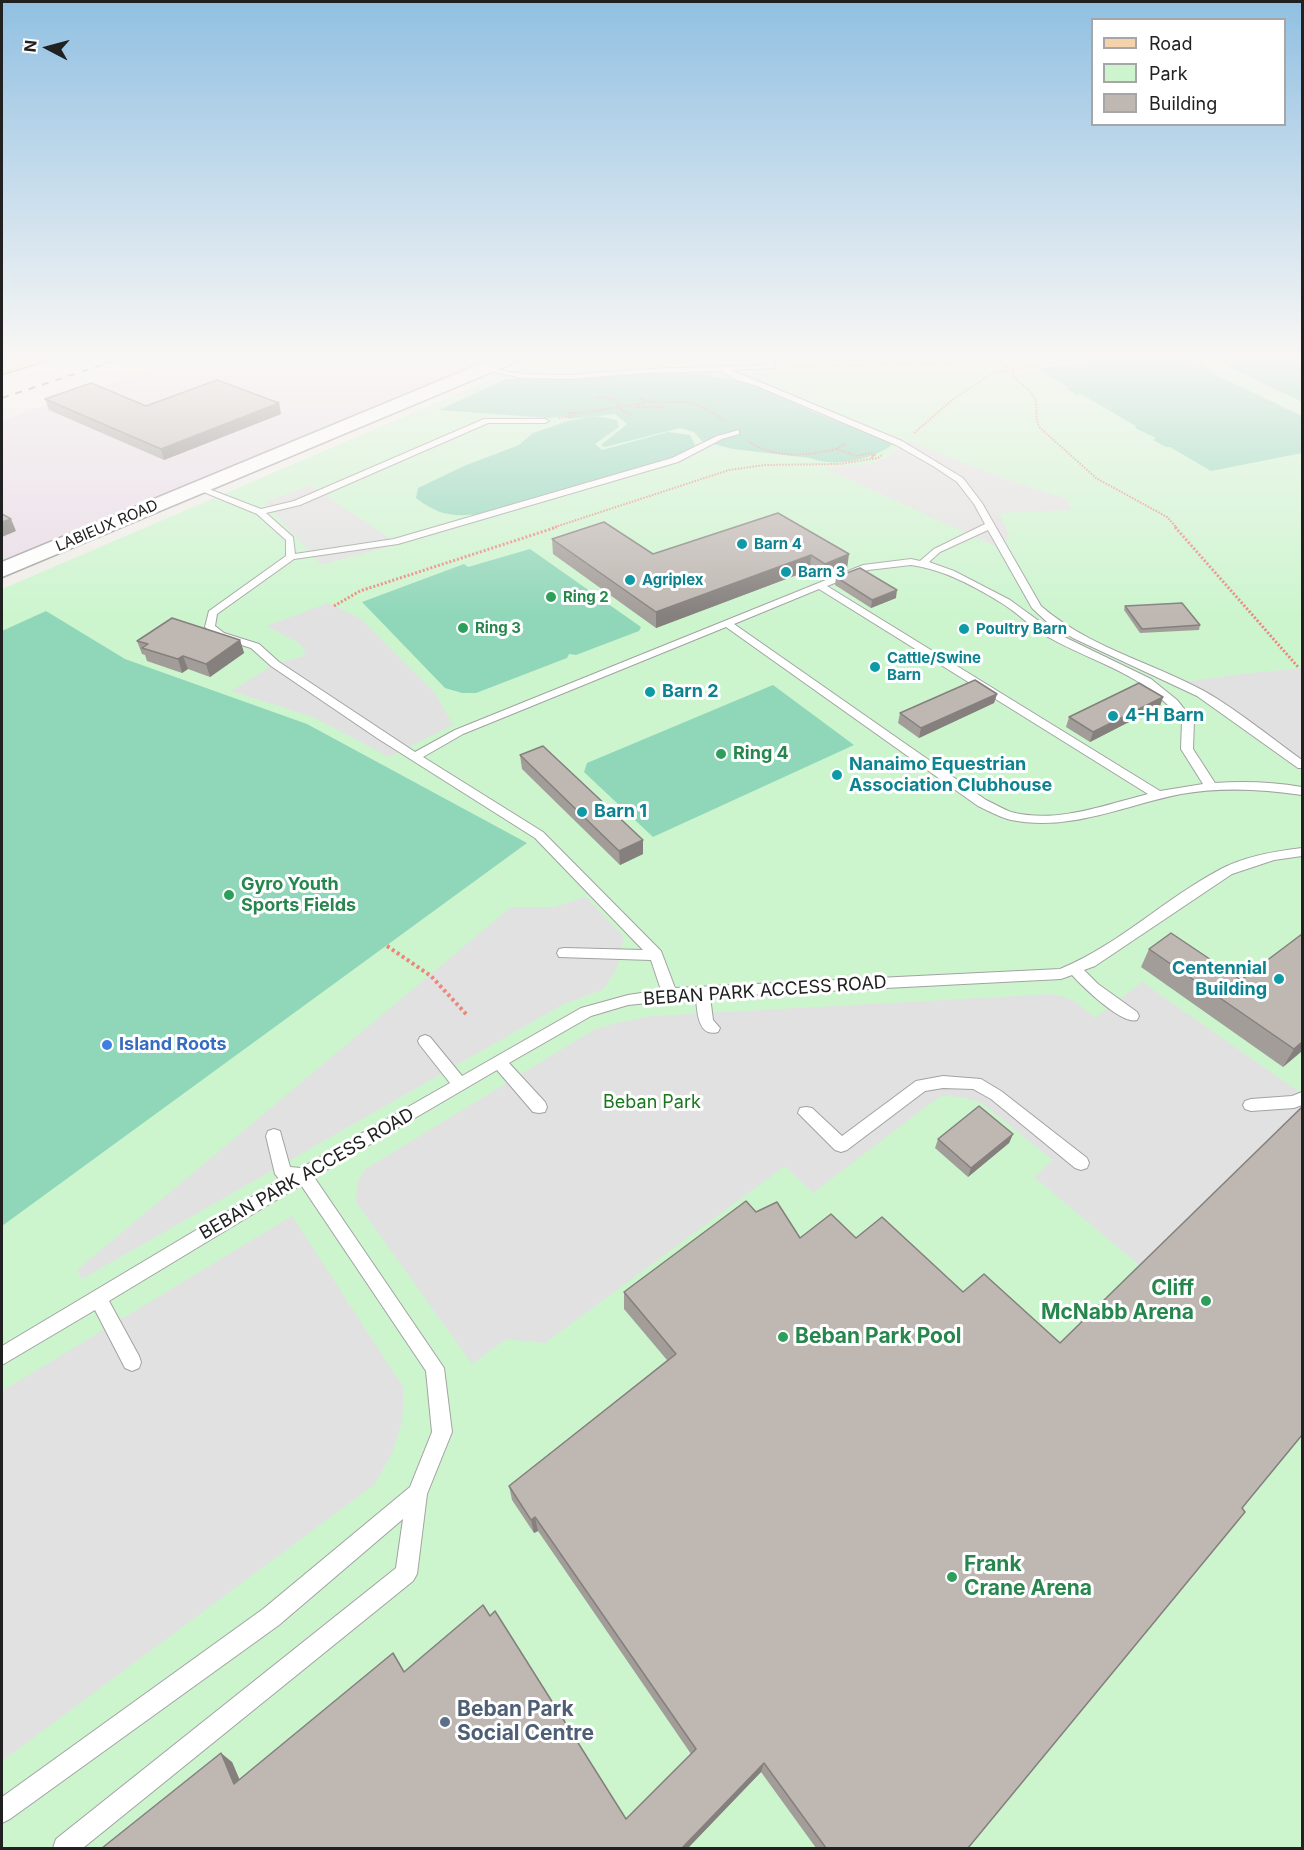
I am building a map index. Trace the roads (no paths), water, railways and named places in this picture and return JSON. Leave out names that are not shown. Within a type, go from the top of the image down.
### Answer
[{"type":"street","name":"LABIEUX ROAD","points":[[2,570],[305,443]]},
{"type":"lane","points":[[260,512],[297,503],[435,443]]},
{"type":"lane","points":[[670,993],[656,955],[539,835],[415,757],[275,664],[255,646],[220,635],[210,627],[212,613],[225,602],[272,573],[291,557],[394,542],[675,460],[694,453],[707,443]]},
{"type":"lane","points":[[900,443],[960,480],[978,503],[1037,608],[1052,621],[1077,636],[1201,694],[1302,765]]},
{"type":"lane","points":[[198,488],[260,512],[290,539],[291,557]]},
{"type":"lane","points":[[923,563],[930,554],[980,533],[990,525]]},
{"type":"lane","points":[[415,757],[459,732],[819,585],[866,567],[911,562],[923,563],[951,573],[1007,602],[1050,634],[1147,681],[1173,702],[1188,721],[1187,749],[1212,788]]},
{"type":"lane","points":[[819,585],[1159,796]]},
{"type":"lane","points":[[726,623],[982,803],[1011,816],[1045,820],[1078,817],[1183,790],[1282,787],[1302,792]]},
{"type":"lane","name":"BEBAN PARK ACCESS ROAD","points":[[2,1356],[303,1176],[586,1012],[628,1000],[670,993],[1061,974],[1090,963],[1227,871],[1273,856],[1302,852]]},
{"type":"lane","points":[[564,953],[656,955]]},
{"type":"lane","points":[[1074,969],[1093,988],[1132,1016]]},
{"type":"lane","points":[[702,993],[706,1022],[713,1028]]},
{"type":"lane","points":[[425,1041],[460,1085]]},
{"type":"lane","points":[[499,1062],[539,1107]]},
{"type":"lane","points":[[806,1113],[841,1145],[921,1085],[943,1082],[976,1083],[996,1095],[1081,1163]]},
{"type":"lane","points":[[1251,1105],[1294,1102],[1302,1098]]},
{"type":"lane","points":[[65,1848],[406,1574],[417,1494],[442,1432],[435,1368],[303,1176],[283,1174],[274,1136]]},
{"type":"lane","points":[[98,1298],[132,1362]]},
{"type":"lane","points":[[2,1811],[271,1617],[417,1494]]},
{"type":"place","name":"Barn 4","points":[[742,544]]},
{"type":"place","name":"Barn 3","points":[[786,572]]},
{"type":"place","name":"Agriplex","points":[[630,580]]},
{"type":"place","name":"Ring 2","points":[[551,597]]},
{"type":"place","name":"Ring 3","points":[[463,628]]},
{"type":"place","name":"Poultry Barn","points":[[964,629]]},
{"type":"place","name":"Cattle/Swine Barn","points":[[875,667]]},
{"type":"place","name":"Barn 2","points":[[650,692]]},
{"type":"place","name":"4-H Barn","points":[[1113,716]]},
{"type":"place","name":"Ring 4","points":[[721,754]]},
{"type":"place","name":"Nanaimo Equestrian Association Clubhouse","points":[[837,775]]},
{"type":"place","name":"Barn 1","points":[[582,812]]},
{"type":"place","name":"Gyro Youth Sports Fields","points":[[229,895]]},
{"type":"place","name":"Centennial Building","points":[[1279,979]]},
{"type":"place","name":"Island Roots","points":[[107,1045]]},
{"type":"place","name":"Cliff McNabb Arena","points":[[1206,1301]]},
{"type":"place","name":"Beban Park Pool","points":[[783,1337]]},
{"type":"place","name":"Frank Crane Arena","points":[[952,1577]]},
{"type":"place","name":"Beban Park Social Centre","points":[[445,1722]]},
{"type":"park label","name":"Beban Park","points":[[652,1103]]}]
